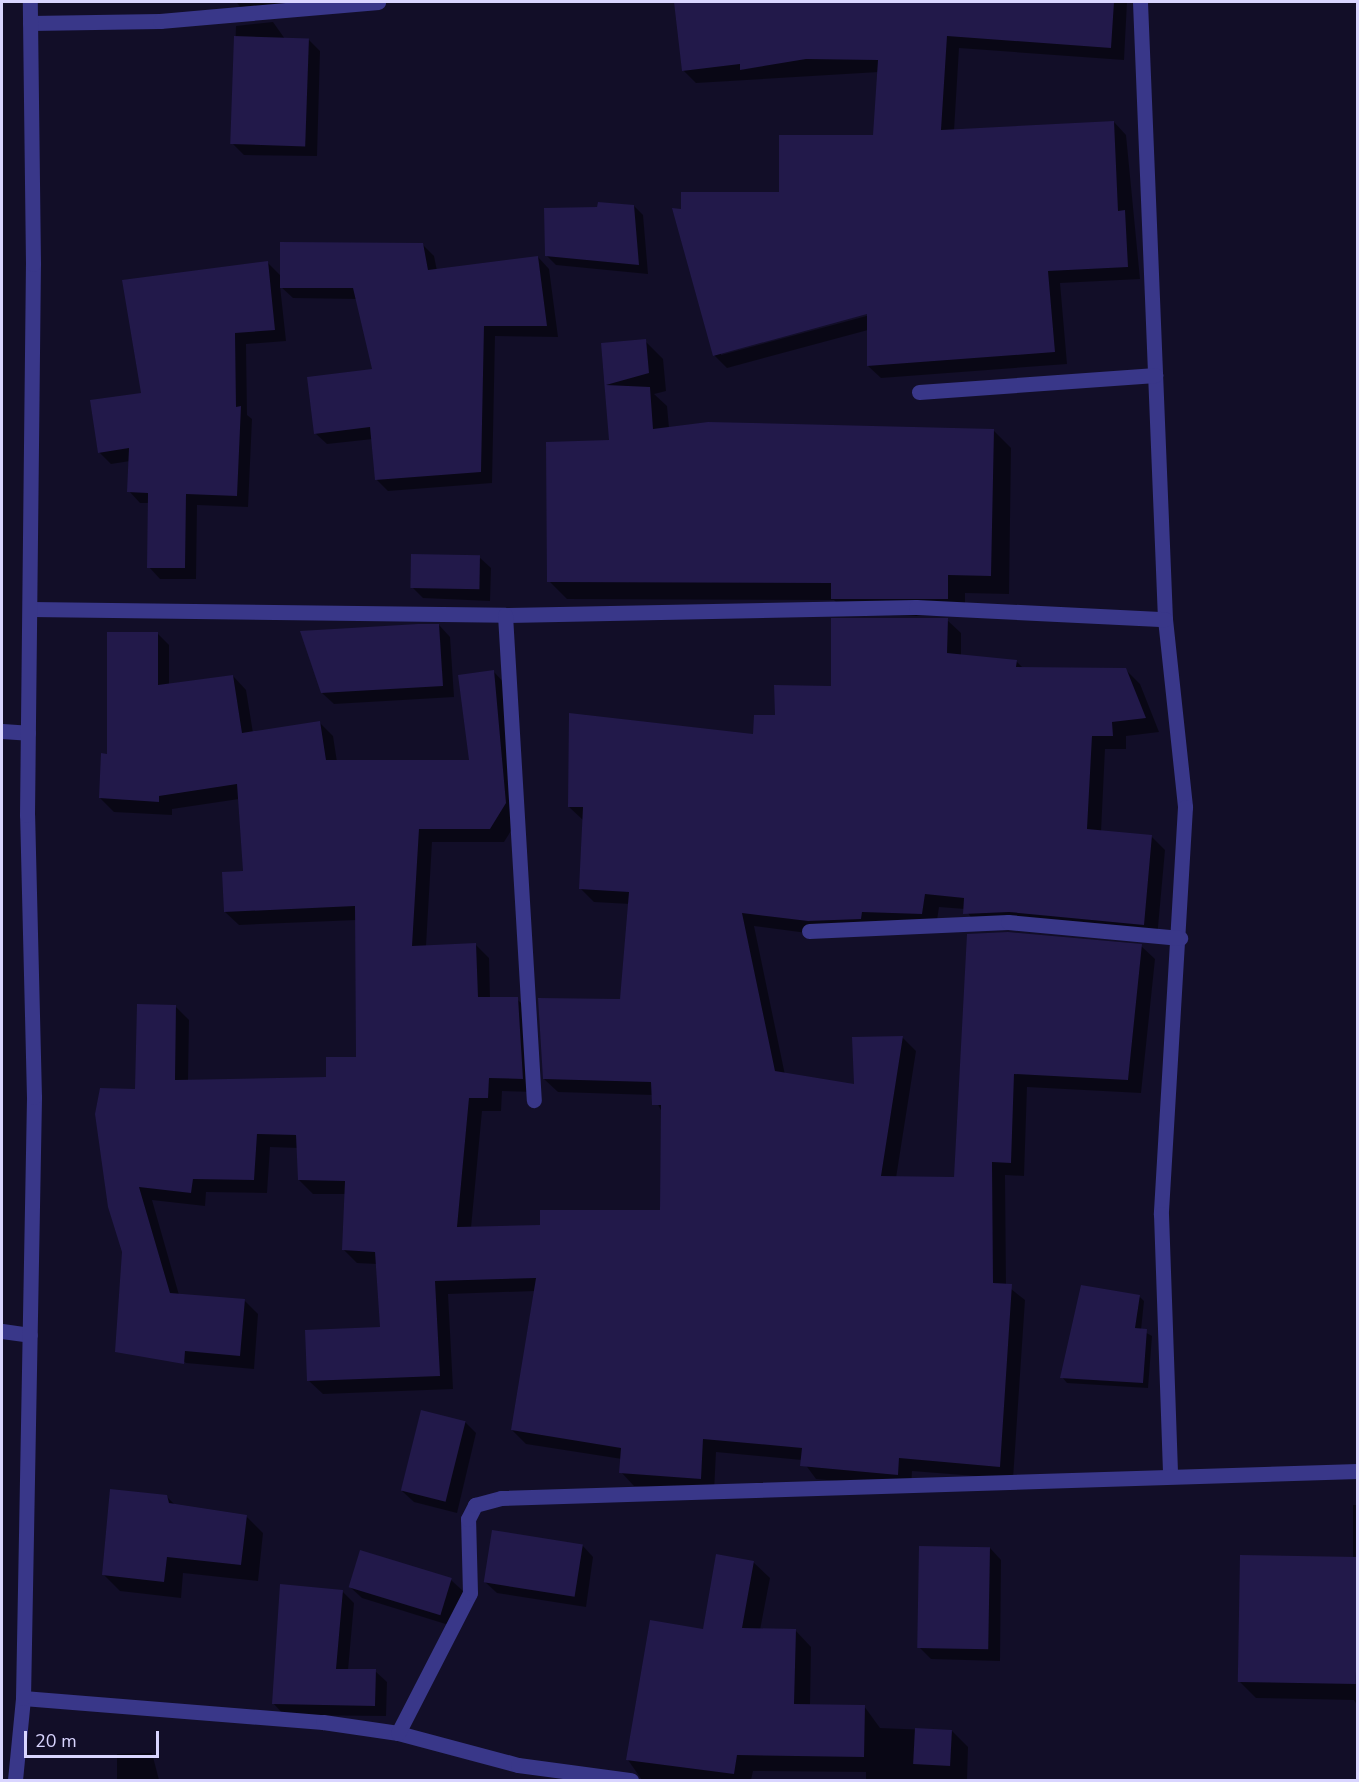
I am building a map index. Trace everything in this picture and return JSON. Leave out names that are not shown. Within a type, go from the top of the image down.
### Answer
[{"type":"street","points":[[15,1780],[22,1698],[34,1096],[28,733],[30,2]]},
{"type":"street","points":[[30,23],[160,21],[378,2]]},
{"type":"street","points":[[1140,2],[1165,619],[1185,807],[1180,938],[1161,1214],[1170,1476]]},
{"type":"street","points":[[919,392],[1155,375]]},
{"type":"street","points":[[30,609],[505,615],[916,607],[1165,619]]},
{"type":"street","points":[[505,615],[534,1100]]},
{"type":"street","points":[[2,731],[28,733]]},
{"type":"street","points":[[809,931],[1008,922],[1180,938]]},
{"type":"street","points":[[2,1331],[30,1335]]},
{"type":"street","points":[[398,1733],[470,1593],[468,1519],[475,1505],[501,1498],[954,1487],[1170,1476],[1358,1471]]},
{"type":"street","points":[[22,1698],[323,1722],[398,1733],[518,1765],[631,1780]]},
{"type":"building","points":[[674,2],[1114,2],[1111,48],[947,36],[941,130],[1114,121],[1118,211],[1125,210],[1128,267],[1048,271],[1055,352],[867,366],[867,314],[713,356],[672,208],[681,209],[681,192],[779,192],[779,135],[873,135],[878,60],[806,59],[740,70],[740,64],[682,71]]},
{"type":"building","points":[[234,36],[309,39],[305,147],[230,144]]},
{"type":"building","points":[[598,202],[634,205],[639,265],[545,256],[544,208],[597,207]]},
{"type":"building","points":[[280,242],[423,243],[428,270],[538,256],[547,326],[484,326],[481,472],[375,480],[370,427],[314,434],[307,377],[372,369],[353,288],[280,288]]},
{"type":"building","points":[[268,261],[275,330],[235,333],[236,407],[241,406],[237,496],[186,494],[185,568],[147,568],[148,493],[127,492],[129,448],[98,453],[90,400],[141,393],[122,280]]},
{"type":"building","points":[[646,339],[649,373],[606,385],[650,387],[653,429],[708,422],[994,429],[991,576],[948,575],[948,599],[831,599],[831,583],[547,582],[546,442],[609,440],[601,343]]},
{"type":"building","points":[[411,554],[480,555],[479,589],[410,588]]},
{"type":"building","points":[[831,618],[948,618],[947,653],[1017,660],[1016,667],[1126,668],[1146,718],[1112,722],[1113,736],[1092,736],[1087,829],[1152,835],[1144,925],[1009,912],[963,914],[964,898],[925,894],[922,914],[862,912],[861,919],[808,921],[742,913],[775,1071],[854,1084],[852,1037],[903,1036],[881,1176],[954,1177],[967,934],[1008,932],[1142,944],[1128,1080],[1014,1074],[1011,1163],[992,1162],[993,1283],[1012,1284],[1000,1467],[899,1458],[898,1475],[800,1466],[802,1448],[703,1439],[701,1479],[619,1473],[621,1448],[511,1430],[536,1278],[435,1281],[440,1376],[307,1381],[305,1330],[380,1327],[375,1252],[342,1250],[345,1181],[298,1180],[296,1135],[257,1134],[254,1180],[193,1179],[191,1193],[139,1187],[170,1293],[245,1299],[240,1356],[185,1351],[184,1364],[115,1352],[122,1252],[108,1207],[95,1114],[100,1088],[135,1089],[137,1004],[176,1005],[175,1080],[326,1077],[326,1057],[356,1057],[355,906],[224,912],[222,872],[243,871],[237,784],[159,796],[159,802],[99,798],[101,753],[107,754],[107,632],[158,632],[158,685],[233,675],[242,733],[320,721],[326,760],[469,760],[458,675],[494,670],[506,803],[490,829],[419,829],[412,946],[476,943],[478,997],[518,997],[523,1079],[489,1078],[488,1098],[469,1098],[457,1227],[540,1225],[540,1210],[660,1210],[661,1105],[652,1105],[651,1082],[543,1079],[538,998],[620,999],[629,892],[579,889],[583,807],[568,807],[569,713],[753,734],[754,715],[775,715],[774,685],[831,686]]},
{"type":"building","points":[[439,624],[443,686],[321,693],[300,631]]},
{"type":"building","points":[[1081,1285],[1140,1295],[1135,1328],[1147,1329],[1143,1383],[1060,1378]]},
{"type":"building","points":[[421,1410],[466,1421],[446,1502],[401,1491]]},
{"type":"building","points":[[110,1489],[167,1495],[169,1503],[247,1515],[241,1565],[167,1557],[164,1582],[102,1575]]},
{"type":"building","points":[[492,1530],[583,1544],[575,1597],[484,1582]]},
{"type":"building","points":[[919,1546],[990,1547],[988,1649],[917,1648]]},
{"type":"building","points":[[360,1550],[452,1578],[440,1615],[349,1587]]},
{"type":"building","points":[[716,1554],[754,1561],[742,1628],[796,1629],[794,1704],[865,1705],[864,1757],[737,1755],[734,1774],[626,1760],[650,1620],[703,1629]]},
{"type":"building","points":[[1240,1555],[1358,1557],[1356,1684],[1238,1682]]},
{"type":"building","points":[[280,1584],[343,1590],[336,1669],[376,1669],[375,1706],[272,1704]]},
{"type":"building","points":[[915,1728],[952,1730],[950,1766],[913,1764]]}]
